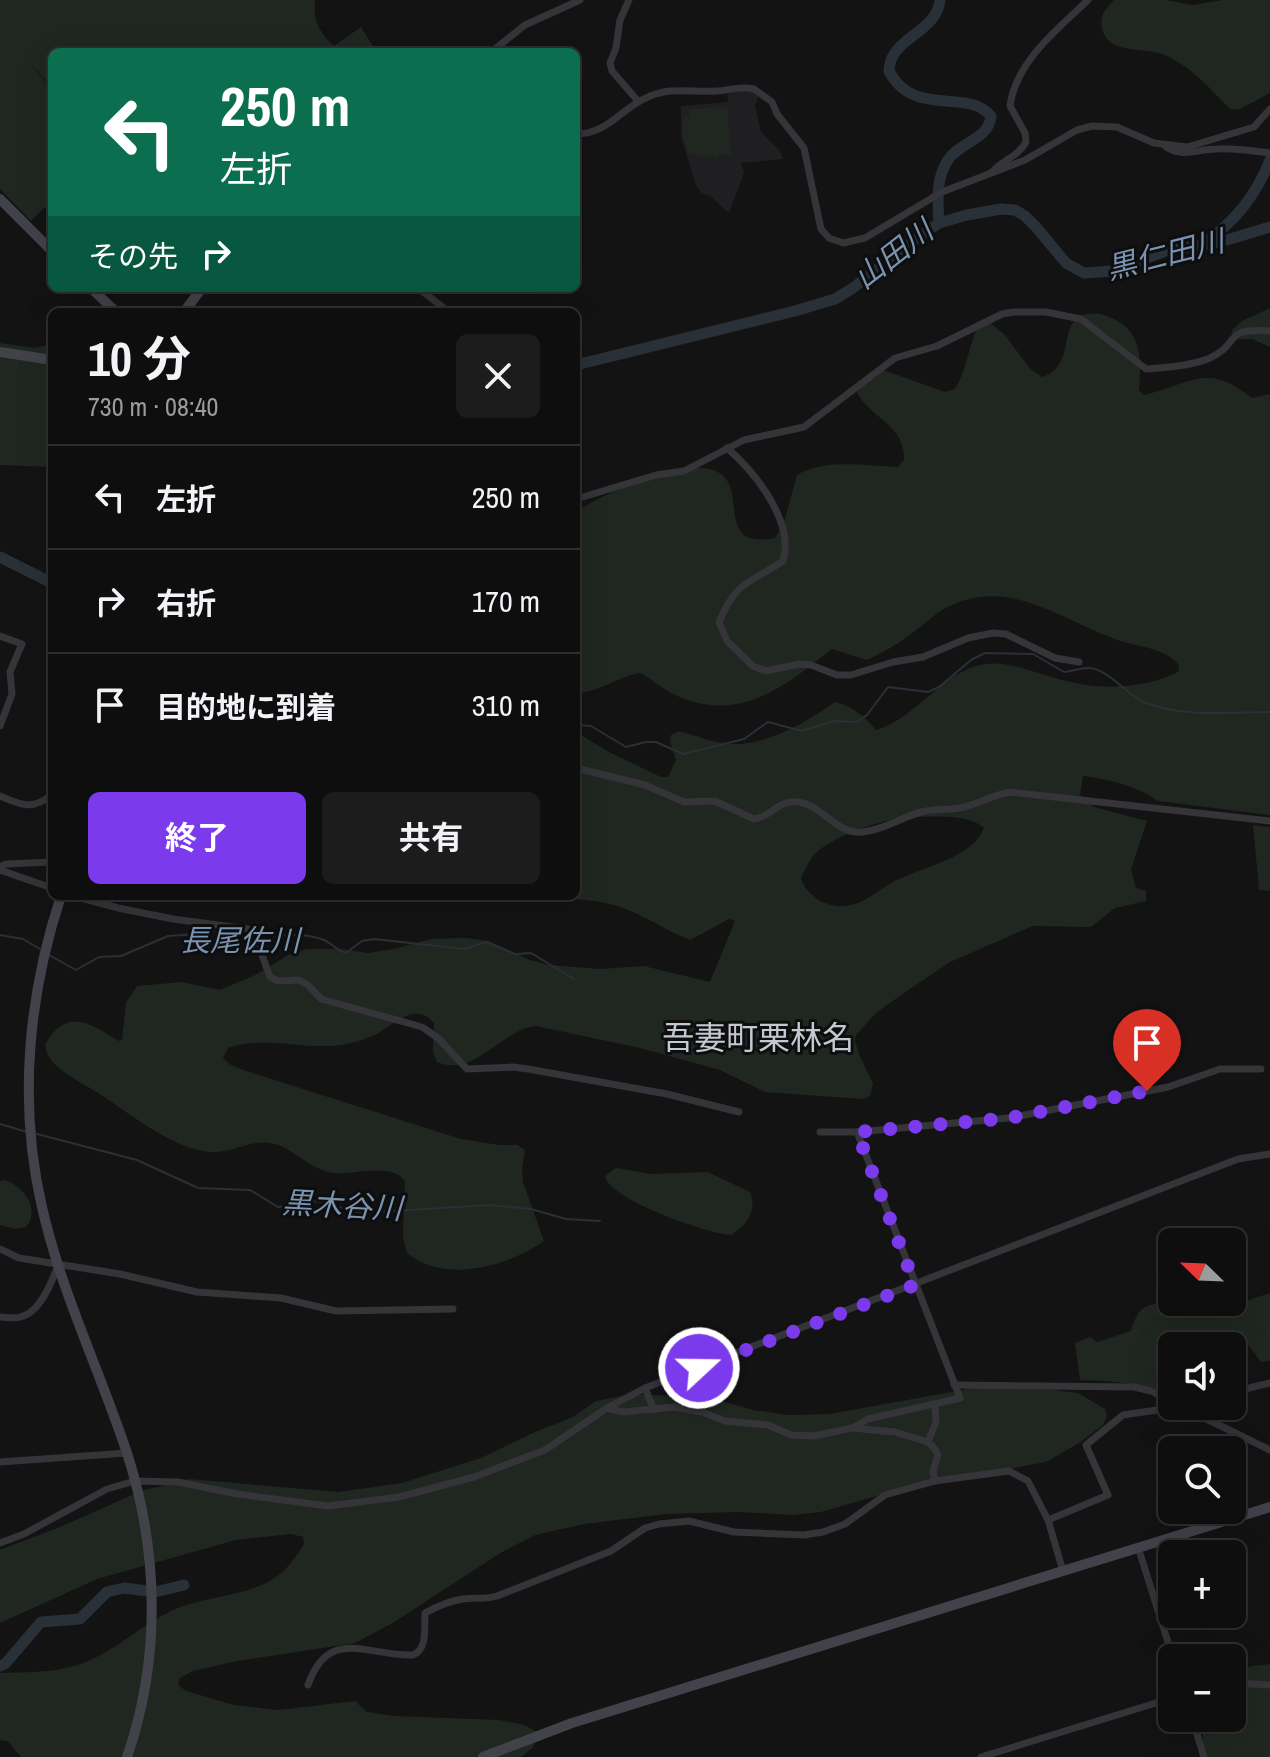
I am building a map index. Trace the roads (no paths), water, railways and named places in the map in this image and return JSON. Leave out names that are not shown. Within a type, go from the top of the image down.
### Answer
[{"type":"street","points":[[496,48],[525,25],[580,0]]},
{"type":"street","points":[[629,0],[620,20],[616,48],[610,63],[612,71],[638,101]]},
{"type":"street","points":[[992,174],[997,166],[1018,155],[1026,142],[1025,133],[1010,106],[1023,68],[1088,0]]},
{"type":"street","points":[[580,134],[605,127],[638,101],[661,92],[749,88],[765,95],[804,148],[818,223],[823,233],[835,241],[851,242],[865,238],[931,197],[1025,160],[1077,130],[1092,126],[1117,127],[1165,145],[1187,147],[1242,132],[1261,122],[1270,109]]},
{"type":"street","points":[[1165,145],[1173,151],[1195,154],[1204,149],[1219,148],[1269,152]]},
{"type":"street","points":[[0,199],[48,247]]},
{"type":"street","points":[[95,292],[112,308]]},
{"type":"street","points":[[423,292],[444,308]]},
{"type":"street","points":[[580,498],[656,475],[684,471],[744,440],[804,427],[895,358],[937,346],[991,319],[1014,312],[1062,313],[1081,319],[1146,369],[1212,357],[1238,333],[1247,329],[1270,331]]},
{"type":"street","points":[[0,352],[48,359]]},
{"type":"street","points":[[727,448],[763,484],[781,525],[787,551],[783,561],[748,580],[732,594],[719,622],[727,641],[753,666],[766,671],[799,664],[811,665],[837,675],[851,675],[885,664],[923,657],[968,638],[993,633],[1006,634],[1055,658],[1079,662]]},
{"type":"street","points":[[0,636],[22,644],[10,672],[12,694],[0,726]]},
{"type":"street","points":[[580,769],[645,785],[684,802],[715,801],[754,819],[779,805],[807,804],[852,832],[873,830],[923,811],[963,808],[993,795],[1010,792],[1270,821]]},
{"type":"street","points":[[0,796],[21,806],[48,798]]},
{"type":"street","points":[[0,869],[6,864],[48,862]]},
{"type":"street","points":[[0,869],[48,887]]},
{"type":"street","points":[[59,900],[39,975],[33,1021],[29,1057],[30,1138],[46,1226],[127,1453],[141,1504],[151,1581],[150,1649],[141,1712],[127,1757]]},
{"type":"street","points":[[89,900],[173,919],[248,929],[254,933],[270,977],[278,981],[299,980],[321,999],[422,1027],[438,1038],[467,1069],[528,1069],[667,1094],[739,1112]]},
{"type":"street","points":[[820,1132],[857,1132],[1047,1113],[1168,1087],[1220,1069],[1261,1069]]},
{"type":"street","points":[[852,1428],[868,1419],[960,1398],[857,1132]]},
{"type":"street","points":[[0,1543],[24,1534],[107,1489],[135,1481],[178,1482],[237,1494],[328,1506],[384,1499],[448,1485],[545,1450],[607,1408],[645,1388],[1238,1159],[1270,1154]]},
{"type":"street","points":[[0,1249],[19,1258],[120,1274],[197,1292],[281,1298],[336,1311],[453,1309]]},
{"type":"street","points":[[0,1317],[22,1317],[30,1313],[50,1286],[58,1265]]},
{"type":"street","points":[[1246,1389],[1270,1383]]},
{"type":"street","points":[[954,1385],[1134,1387],[1158,1396]]},
{"type":"street","points":[[645,1388],[654,1410]]},
{"type":"street","points":[[928,1442],[936,1422],[935,1405]]},
{"type":"street","points":[[607,1408],[623,1412],[674,1407],[702,1412],[725,1421],[768,1425],[791,1435],[814,1436],[852,1428],[895,1432],[928,1442],[938,1455],[933,1471],[935,1481]]},
{"type":"street","points":[[1048,1520],[1108,1495],[1086,1445],[1123,1415],[1158,1410]]},
{"type":"street","points":[[1210,1420],[1270,1450]]},
{"type":"street","points":[[0,1462],[127,1453]]},
{"type":"street","points":[[308,1685],[326,1655],[336,1650],[365,1647],[413,1655],[419,1653],[423,1647],[425,1613],[464,1599],[497,1596],[611,1551],[645,1528],[689,1521],[734,1532],[804,1535],[823,1532],[855,1518],[885,1495],[935,1481],[1009,1471],[1028,1481],[1048,1520],[1063,1571]]},
{"type":"street","points":[[483,1757],[572,1723],[1270,1507]]},
{"type":"street","points":[[1138,1547],[1169,1644]]},
{"type":"street","points":[[1246,1684],[1270,1685]]},
{"type":"street","points":[[981,1757],[1158,1702]]},
{"type":"street","points":[[1196,1732],[1204,1757]]},
{"type":"waterway","name":"山田川","points":[[939,223],[938,191],[944,168],[953,154],[985,130],[991,116],[968,103],[926,99],[912,94],[900,86],[889,71],[897,51],[931,20],[940,0]]},
{"type":"waterway","name":"黒仁田川","points":[[1204,243],[1226,226],[1244,206],[1270,160]]},
{"type":"waterway","name":"山田川","points":[[580,364],[835,299],[939,223],[967,215],[1001,209],[1015,210],[1036,227],[1066,263],[1084,273],[1113,271],[1165,251],[1220,242],[1270,227]]},
{"type":"waterway","name":"山田川","points":[[0,557],[48,581]]},
{"type":"waterway","points":[[580,725],[591,726],[626,747],[656,742],[683,754],[744,739],[768,722],[802,731],[834,721],[857,722],[867,715],[888,687],[928,692],[985,653],[1033,654],[1064,672],[1096,669],[1139,699],[1161,708],[1208,713],[1270,712]]},
{"type":"waterway","name":"長尾佐川","points":[[49,955],[76,970],[99,957],[121,956],[168,936],[198,934],[216,940],[254,940]]},
{"type":"waterway","name":"長尾佐川","points":[[0,935],[23,939],[40,949]]},
{"type":"waterway","name":"長尾佐川","points":[[260,938],[308,936],[324,940],[346,953],[362,941],[374,939],[464,949],[487,942],[515,954],[531,953],[574,979]]},
{"type":"waterway","name":"黒木谷川","points":[[0,1124],[27,1132]]},
{"type":"waterway","name":"黒木谷川","points":[[37,1134],[137,1160],[198,1188],[250,1190],[278,1207],[317,1201],[360,1213],[490,1205],[531,1209],[566,1219],[600,1221]]},
{"type":"waterway","points":[[0,1666],[41,1622],[80,1619],[107,1592],[124,1588],[155,1592],[184,1585]]},
{"type":"district","name":"吾妻町栗林名","points":[[758,1037]]}]
